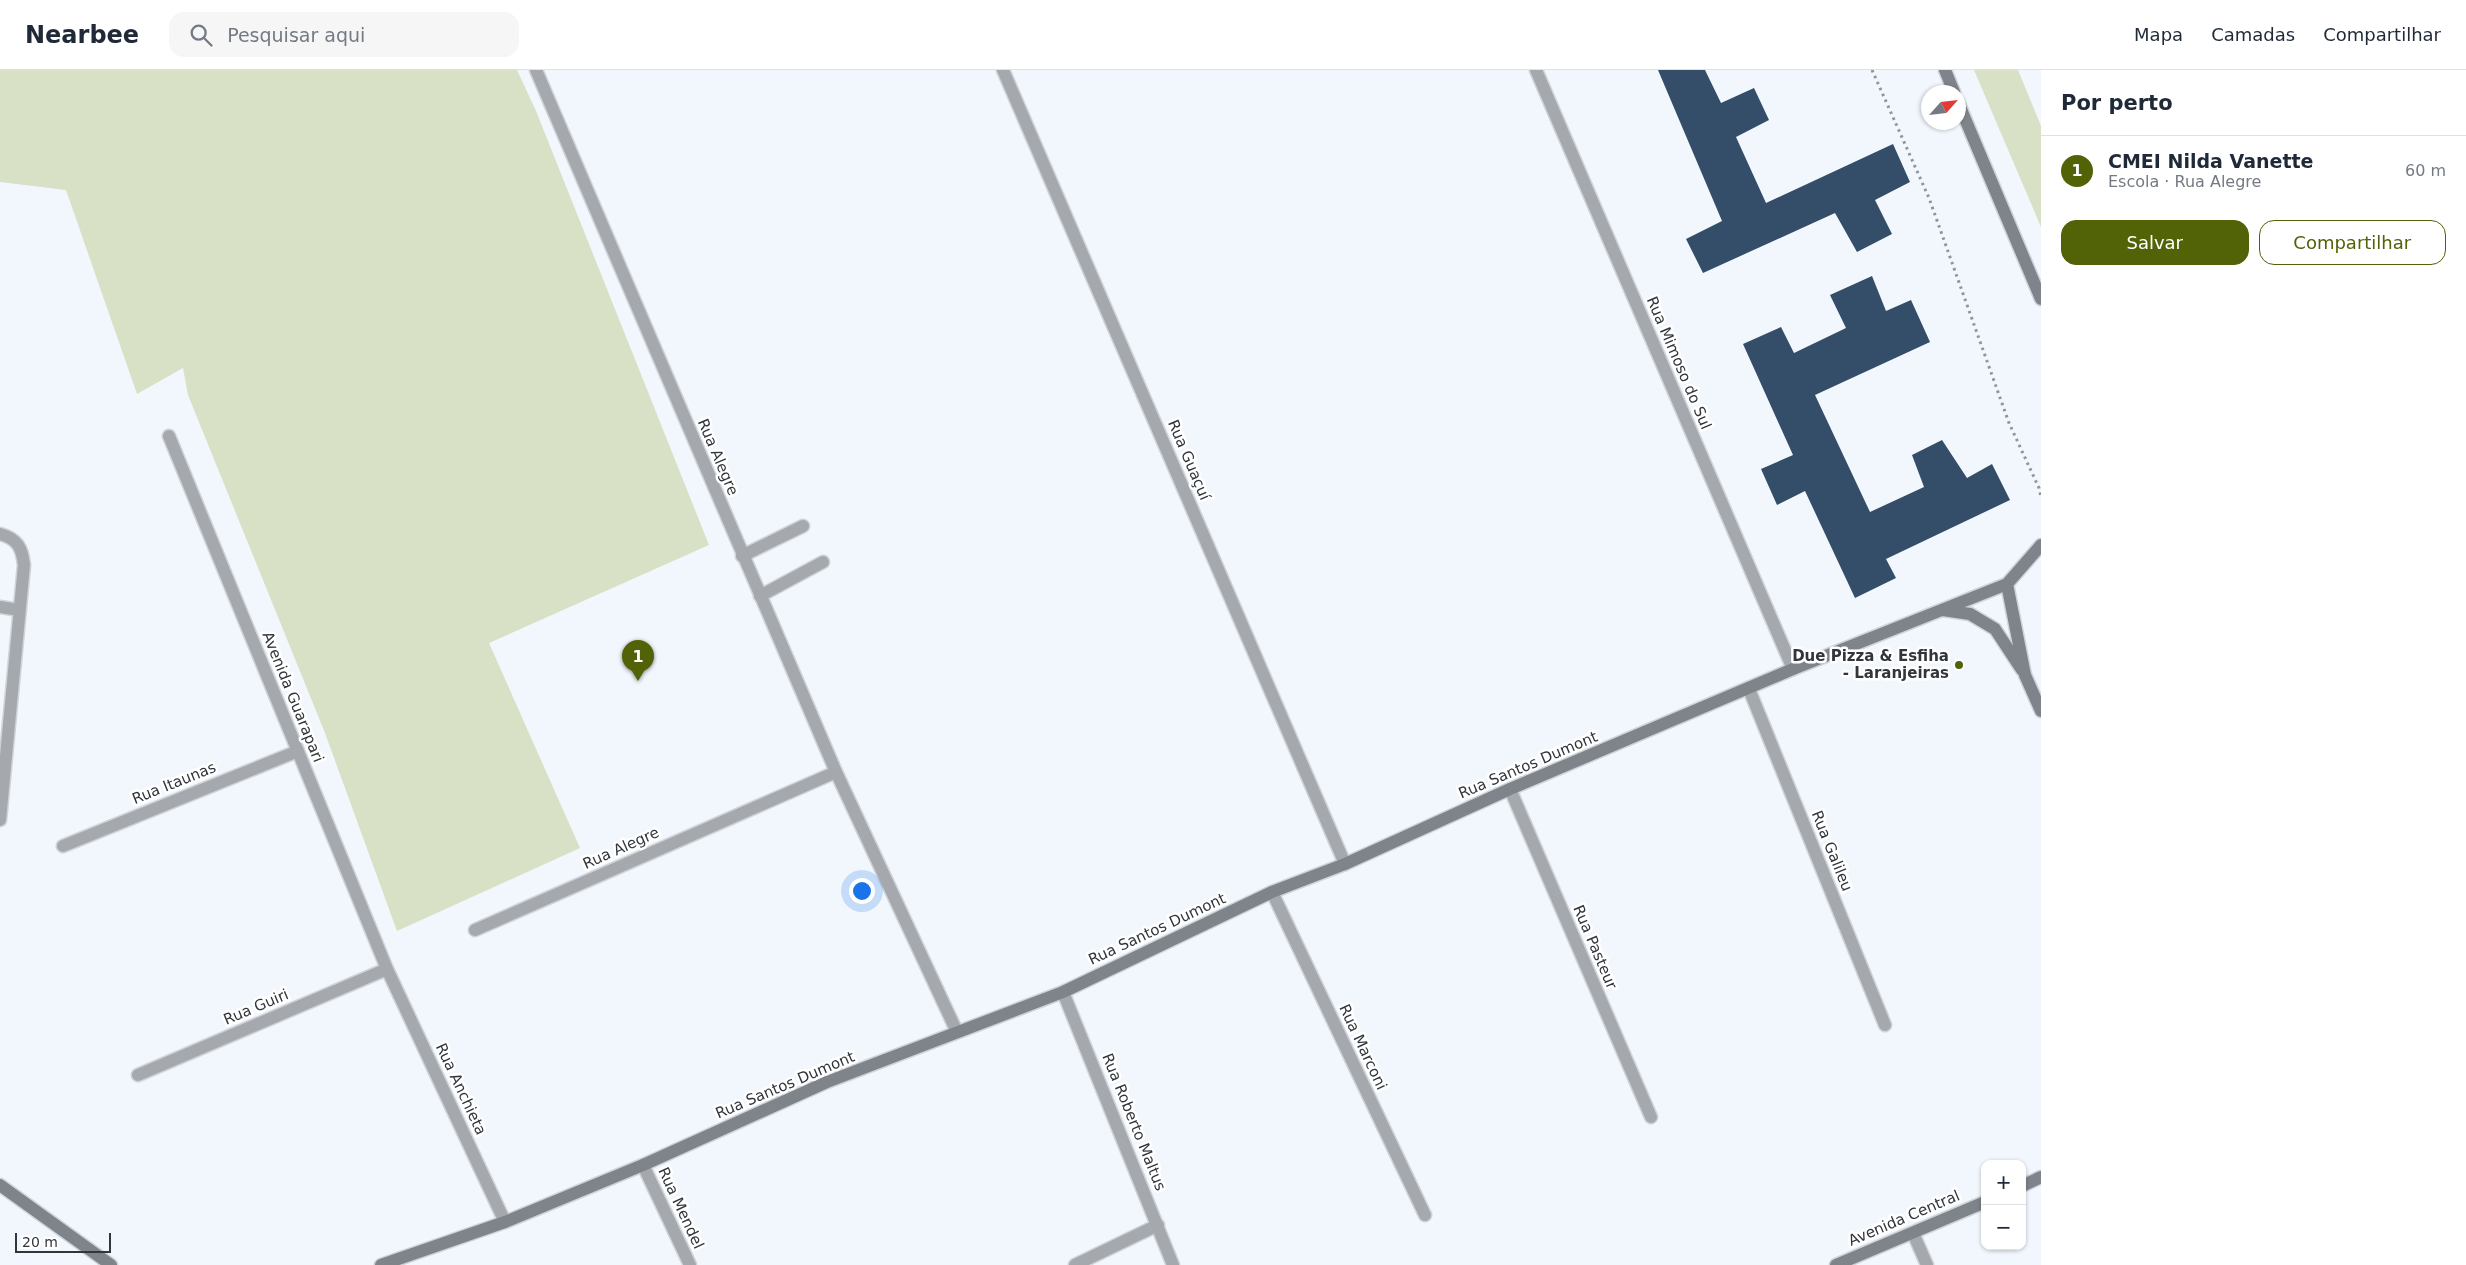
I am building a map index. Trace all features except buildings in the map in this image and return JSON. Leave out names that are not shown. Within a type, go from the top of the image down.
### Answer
[{"type":"street","name":"Rua Alegre","points":[[536,70],[742,556],[836,772],[957,1032]]},
{"type":"street","name":"Rua Guaçuí","points":[[1003,70],[1345,864]]},
{"type":"street","name":"Rua Mimoso do Sul","points":[[1536,70],[1793,669]]},
{"type":"street","points":[[1945,70],[1951,85]]},
{"type":"street","points":[[1966,121],[2041,299]]},
{"type":"street","name":"Avenida Guarapari","points":[[169,436],[387,969]]},
{"type":"street","points":[[742,556],[803,526]]},
{"type":"street","points":[[0,534],[15,540],[22,548],[24,565],[0,820]]},
{"type":"street","name":"Rua Santos Dumont","points":[[381,1265],[505,1222],[643,1165],[827,1082],[1063,992],[1272,892],[1345,864],[1510,789],[1793,669],[2007,584],[2041,545]]},
{"type":"street","points":[[760,596],[823,562]]},
{"type":"street","points":[[2007,584],[2025,675],[2041,711]]},
{"type":"street","points":[[0,607],[19,610]]},
{"type":"street","name":"Rua Santos Dumont","points":[[1943,610],[1970,614],[1995,629],[2025,675]]},
{"type":"street","name":"Rua Galileu","points":[[1749,689],[1885,1025]]},
{"type":"street","name":"Rua Itaunas","points":[[62,846],[298,751]]},
{"type":"street","name":"Rua Alegre","points":[[475,930],[836,772]]},
{"type":"street","name":"Rua Pasteur","points":[[1510,789],[1650,1117]]},
{"type":"street","name":"Rua Marconi","points":[[1272,892],[1425,1215]]},
{"type":"street","name":"Rua Guiri","points":[[138,1075],[387,969]]},
{"type":"street","name":"Rua Anchieta","points":[[387,969],[505,1222]]},
{"type":"street","name":"Rua Roberto Maltus","points":[[1063,992],[1173,1265]]},
{"type":"street","name":"Rua Mendel","points":[[643,1165],[690,1265]]},
{"type":"street","points":[[2026,1184],[2041,1178]]},
{"type":"street","points":[[0,1185],[111,1265]]},
{"type":"street","name":"Avenida Central","points":[[1836,1265],[1981,1204]]},
{"type":"street","points":[[1075,1265],[1158,1225]]},
{"type":"street","points":[[1913,1233],[1927,1265]]},
{"type":"path","points":[[1872,70],[1929,198],[2009,423],[2039,488],[2041,497]]},
{"type":"green space","points":[[0,70],[517,70],[536,111],[709,545],[489,643],[580,848],[397,931],[325,733],[188,395],[183,368],[137,394],[66,190],[0,182]]},
{"type":"green space","points":[[1974,70],[2018,70],[2041,126],[2041,227]]},
{"type":"place","name":"Due Pizza & Esfiha - Laranjeiras","points":[[1959,665]]},
{"type":"place","name":"CMEI Nilda Vanette","points":[[638,681]]}]
